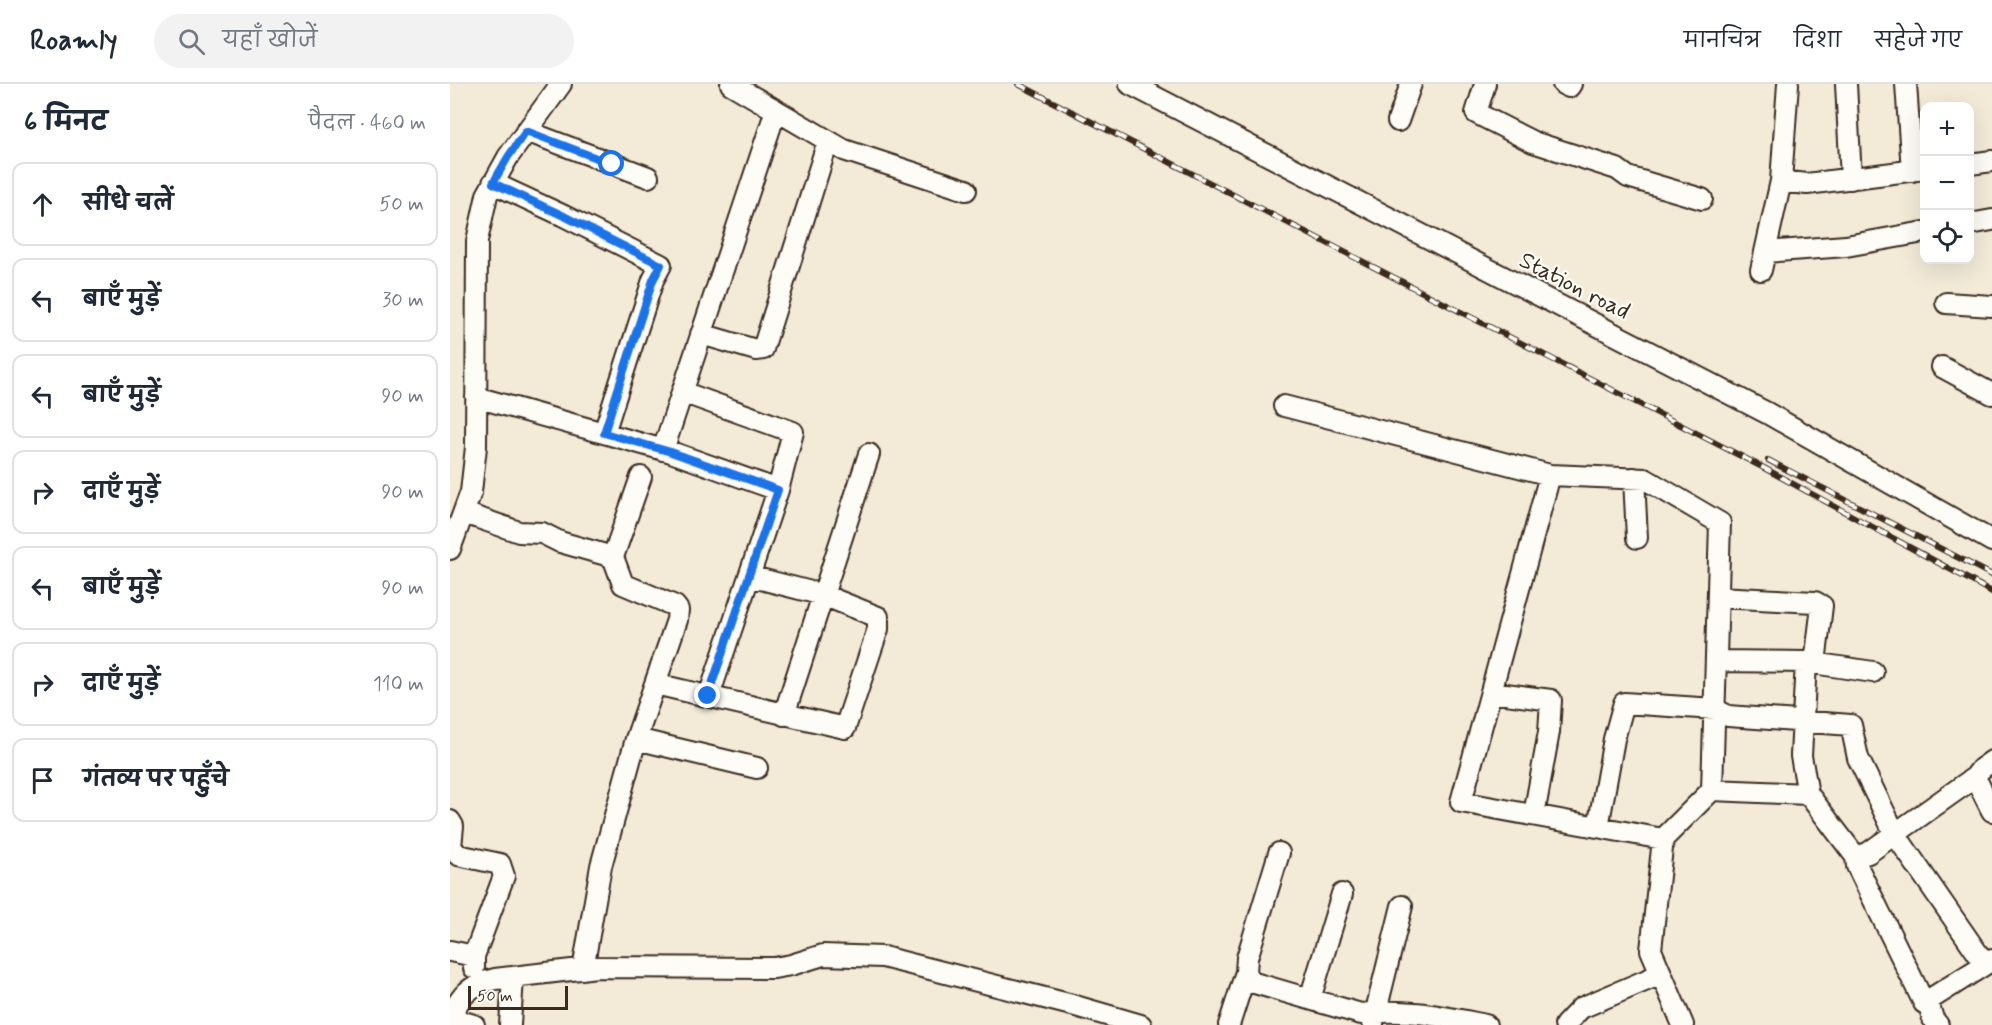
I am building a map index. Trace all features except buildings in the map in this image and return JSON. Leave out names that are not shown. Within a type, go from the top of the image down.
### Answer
[{"type":"street","points":[[450,549],[471,492],[476,447],[477,241],[487,195],[508,157],[561,84]]},
{"type":"street","points":[[731,84],[844,150],[966,190]]},
{"type":"street","name":"Station road","points":[[1130,84],[1767,413],[1992,541]]},
{"type":"street","points":[[1398,121],[1411,84]]},
{"type":"street","points":[[1485,84],[1476,113],[1533,142],[1617,170],[1628,177],[1702,199]]},
{"type":"street","points":[[1563,84],[1569,87],[1570,84]]},
{"type":"street","points":[[1788,84],[1781,181],[1763,261],[1920,233]]},
{"type":"street","points":[[1846,84],[1851,179]]},
{"type":"street","points":[[1781,181],[1807,184],[1918,170],[1906,84]]},
{"type":"street","points":[[663,450],[776,110]]},
{"type":"street","points":[[526,131],[648,177]]},
{"type":"street","points":[[701,334],[756,350],[763,349],[828,141]]},
{"type":"street","points":[[1974,163],[1992,161]]},
{"type":"street","points":[[493,183],[661,265],[653,280],[604,433]]},
{"type":"street","points":[[1974,223],[1992,220]]},
{"type":"street","points":[[1947,303],[1992,306]]},
{"type":"street","points":[[1942,367],[1992,394]]},
{"type":"street","points":[[682,392],[794,432],[778,490],[708,696]]},
{"type":"street","points":[[476,398],[663,450],[778,490]]},
{"type":"street","points":[[1284,406],[1550,475],[1645,479],[1720,523],[1712,789],[1663,839],[1650,950],[1683,1025]]},
{"type":"street","points":[[784,715],[869,454]]},
{"type":"street","points":[[1550,475],[1461,802],[1663,839]]},
{"type":"street","points":[[583,969],[600,866],[636,739],[678,610],[675,606],[642,594],[623,584],[613,557],[641,477]]},
{"type":"street","points":[[1634,478],[1637,538]]},
{"type":"street","points":[[464,513],[519,532],[542,532],[560,542],[613,557]]},
{"type":"street","points":[[655,684],[845,728],[878,629],[878,617],[823,595],[749,576]]},
{"type":"street","points":[[1718,597],[1815,602],[1822,606],[1810,663],[1803,722],[1801,756],[1808,794],[1856,857],[1857,866],[1924,1003],[1929,1005],[1933,1019],[1938,1025]]},
{"type":"street","points":[[1716,661],[1810,663],[1873,672]]},
{"type":"street","points":[[1491,692],[1551,700],[1549,732],[1534,815]]},
{"type":"street","points":[[1598,827],[1614,739],[1624,703],[1714,709],[1728,716],[1851,725],[1858,758],[1895,834],[1988,962],[1924,1003]]},
{"type":"street","points":[[636,739],[757,768]]},
{"type":"street","points":[[1856,857],[1868,853],[1895,834],[1975,777],[1992,761]]},
{"type":"street","points":[[1975,777],[1992,811]]},
{"type":"street","points":[[1712,789],[1808,794]]},
{"type":"street","points":[[450,821],[453,826],[451,846],[458,855],[500,864],[504,876],[474,956],[474,985]]},
{"type":"street","points":[[1229,1025],[1279,853]]},
{"type":"street","points":[[1310,999],[1342,894]]},
{"type":"street","points":[[1374,1018],[1402,906]]},
{"type":"street","points":[[450,951],[474,956]]},
{"type":"street","points":[[474,1025],[450,1018],[470,987],[479,982],[583,969],[637,966],[774,968],[792,966],[823,955],[883,957],[1141,1025]]},
{"type":"street","points":[[1246,972],[1251,982],[1374,1018],[1428,1014],[1486,1025]]},
{"type":"street","points":[[1565,1025],[1581,1008],[1661,974]]},
{"type":"street","points":[[510,1025],[513,977]]},
{"type":"railway","points":[[1018,84],[1764,468],[1992,592]]},
{"type":"railway","points":[[1768,460],[1992,575]]},
{"type":"route","points":[[612,164],[526,131],[493,183],[661,265],[653,280],[604,433],[671,452],[778,490],[708,696]]}]
